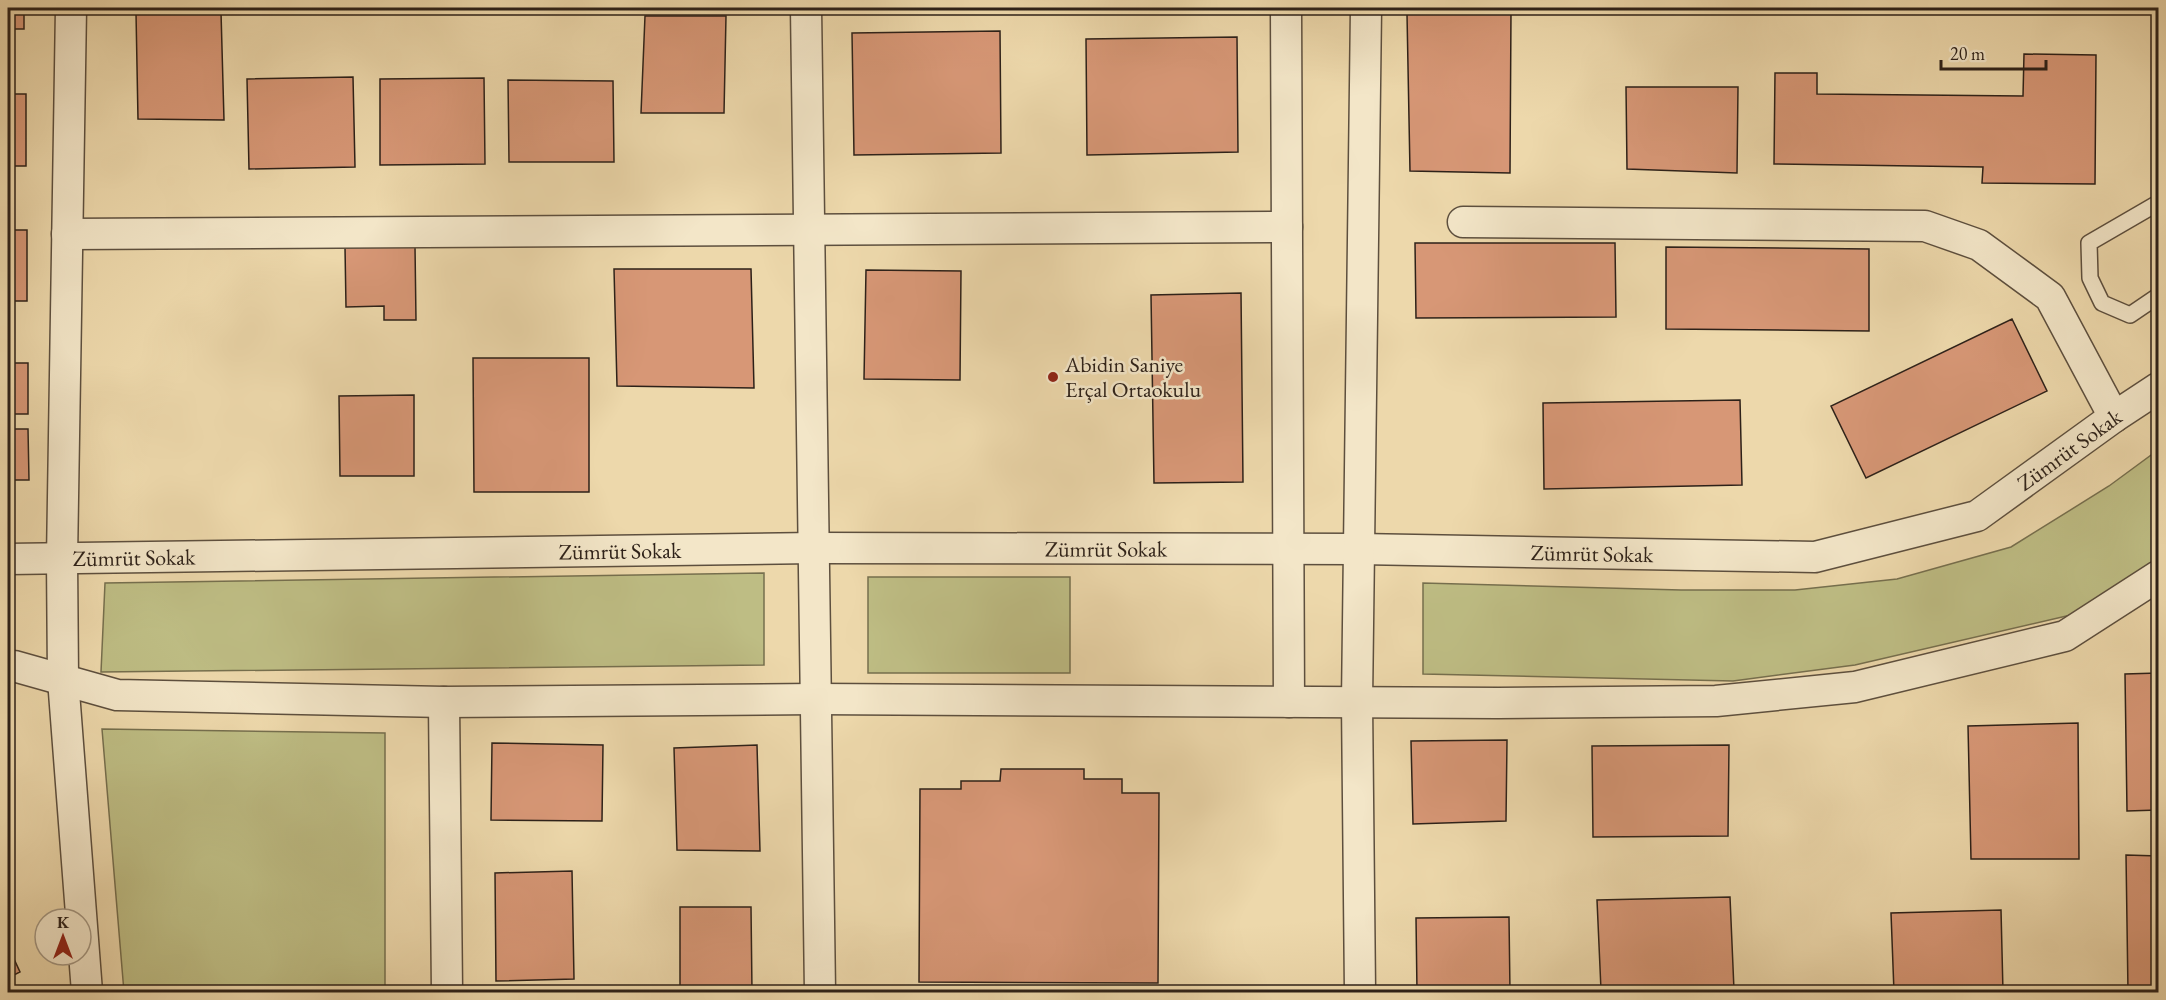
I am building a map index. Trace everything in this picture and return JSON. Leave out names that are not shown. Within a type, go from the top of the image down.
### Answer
[{"type":"street","points":[[71,8],[62,560],[63,679],[87,993]]},
{"type":"street","points":[[806,8],[820,993]]},
{"type":"street","points":[[1286,8],[1289,702]]},
{"type":"street","points":[[1360,993],[1357,702],[1366,8]]},
{"type":"street","points":[[1463,222],[1925,226],[1979,245],[2050,297],[2114,417]]},
{"type":"street","points":[[67,234],[1287,227]]},
{"type":"street","name":"Zümrüt Sokak","points":[[8,559],[814,548],[1359,549],[1815,557],[1977,516],[2158,388]]},
{"type":"street","points":[[8,666],[117,695],[444,702],[816,699],[1289,702],[1716,701],[1855,687],[2065,636],[2158,576]]},
{"type":"street","points":[[444,702],[447,993]]},
{"type":"lane","points":[[2158,203],[2089,243],[2090,278],[2102,303],[2130,315],[2158,296]]},
{"type":"shaded area","points":[[2158,450],[2158,561],[2075,614],[1855,665],[1733,681],[1423,674],[1423,583],[1681,590],[1795,590],[1897,579],[2011,547],[2109,486]]},
{"type":"shaded area","points":[[764,573],[764,665],[101,672],[105,583]]},
{"type":"shaded area","points":[[868,577],[1070,577],[1070,673],[868,673]]},
{"type":"shaded area","points":[[102,729],[385,733],[385,992],[124,992]]},
{"type":"building","points":[[8,8],[24,8],[24,29],[8,29]]},
{"type":"building","points":[[1511,11],[1510,173],[1410,171],[1407,14]]},
{"type":"building","points":[[221,12],[224,120],[138,119],[136,13]]},
{"type":"building","points":[[645,16],[726,16],[724,113],[641,113]]},
{"type":"building","points":[[1000,31],[1001,153],[854,155],[852,33]]},
{"type":"building","points":[[1237,37],[1238,152],[1087,155],[1086,39]]},
{"type":"building","points":[[2024,54],[2096,55],[2095,184],[1982,183],[1983,167],[1774,164],[1775,73],[1817,73],[1817,94],[2023,96]]},
{"type":"building","points":[[353,77],[355,167],[249,169],[247,79]]},
{"type":"building","points":[[484,78],[485,164],[380,165],[380,79]]},
{"type":"building","points":[[508,80],[613,81],[614,162],[509,162]]},
{"type":"building","points":[[1626,87],[1738,87],[1737,173],[1627,169]]},
{"type":"building","points":[[8,94],[26,94],[26,166],[8,166]]},
{"type":"building","points":[[8,230],[27,230],[27,301],[8,301]]},
{"type":"building","points":[[1415,243],[1615,243],[1616,317],[1416,318]]},
{"type":"building","points":[[415,246],[416,320],[384,320],[384,306],[346,307],[345,247]]},
{"type":"building","points":[[1666,247],[1869,249],[1869,331],[1666,329]]},
{"type":"building","points":[[614,269],[751,269],[754,388],[617,386]]},
{"type":"building","points":[[866,270],[961,271],[960,380],[864,379]]},
{"type":"building","points":[[1241,293],[1243,482],[1154,483],[1151,295]]},
{"type":"building","points":[[2012,319],[2047,391],[1866,478],[1831,406]]},
{"type":"building","points":[[473,358],[589,358],[589,492],[474,492]]},
{"type":"building","points":[[8,363],[28,363],[28,414],[14,414],[14,429],[28,429],[29,480],[8,480]]},
{"type":"building","points":[[414,395],[414,476],[340,476],[339,396]]},
{"type":"building","points":[[1740,400],[1742,485],[1544,489],[1543,403]]},
{"type":"building","points":[[2158,673],[2158,810],[2127,811],[2125,674]]},
{"type":"building","points":[[2078,723],[2079,859],[1971,859],[1968,726]]},
{"type":"building","points":[[1507,740],[1506,821],[1413,824],[1411,741]]},
{"type":"building","points":[[492,743],[603,745],[602,821],[491,820]]},
{"type":"building","points":[[757,745],[760,851],[677,850],[674,748]]},
{"type":"building","points":[[1729,745],[1728,836],[1593,837],[1592,746]]},
{"type":"building","points":[[1001,769],[1084,769],[1084,779],[1122,779],[1122,793],[1159,793],[1158,983],[919,982],[920,789],[961,789],[961,781],[1000,781]]},
{"type":"building","points":[[2126,855],[2158,856],[2158,992],[2128,992]]},
{"type":"building","points":[[572,871],[574,979],[496,981],[495,873]]},
{"type":"building","points":[[1730,897],[1734,990],[1601,990],[1597,900]]},
{"type":"building","points":[[680,907],[751,907],[752,992],[680,992]]},
{"type":"building","points":[[2001,910],[2003,992],[1894,992],[1891,913]]},
{"type":"building","points":[[1509,917],[1510,992],[1417,992],[1416,918]]},
{"type":"building","points":[[8,946],[20,972],[8,978]]},
{"type":"place","name":"Abidin Saniye Erçal Ortaokulu","points":[[1053,377]]}]
